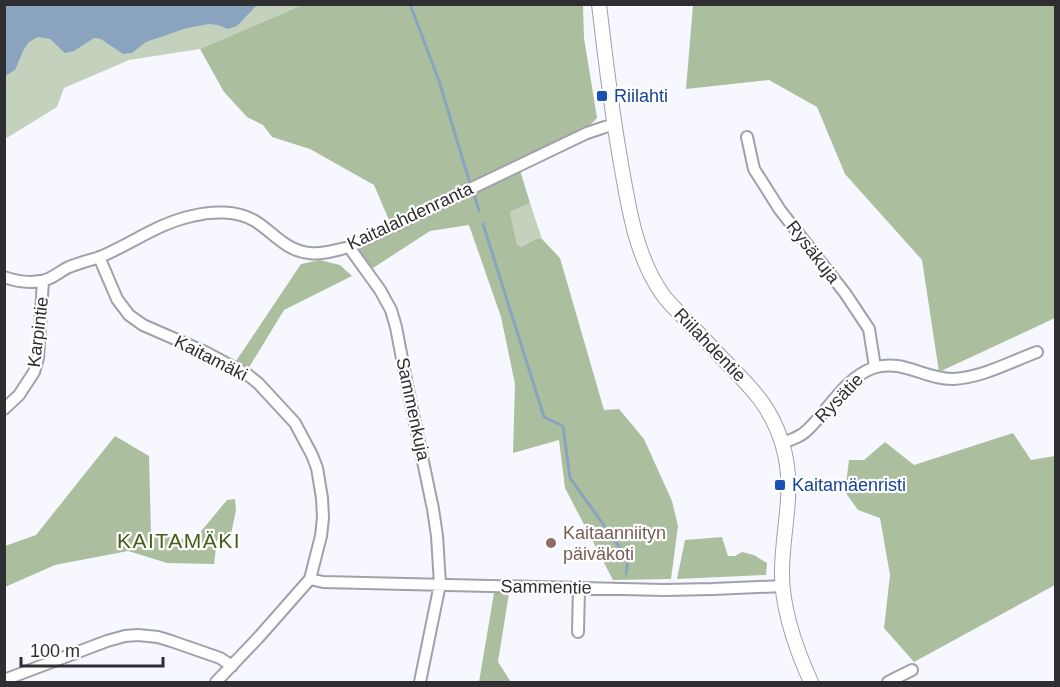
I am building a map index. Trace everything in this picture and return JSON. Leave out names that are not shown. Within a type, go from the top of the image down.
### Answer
[{"type":"street","name":"Riilahdentie","points":[[598,4],[624,186],[638,246],[653,279],[664,296],[762,400],[782,442],[790,486],[783,552],[783,586],[800,657],[811,682]]},
{"type":"street","name":"Kaitalahdenranta","points":[[4,277],[30,282],[43,281],[180,219],[220,212],[249,217],[286,246],[302,252],[320,254],[350,247],[587,133],[614,125]]},
{"type":"street","name":"Rysäkuja","points":[[747,137],[754,169],[764,185],[780,210],[845,293],[869,329],[875,367]]},
{"type":"street","name":"Sammenkuja","points":[[350,247],[391,310],[433,509],[440,584],[420,682]]},
{"type":"street","name":"Kaitamäki","points":[[99,257],[117,299],[129,315],[143,325],[205,352],[248,375],[258,383],[295,423],[312,455],[316,468],[323,518],[310,579],[216,682]]},
{"type":"street","name":"Karpintie","points":[[4,409],[19,395],[34,372],[38,358],[43,281]]},
{"type":"street","name":"Rysätie","points":[[782,442],[800,436],[809,429],[843,389],[857,376],[875,367],[897,365],[937,378],[952,379],[970,377],[993,370],[1037,352]]},
{"type":"street","name":"Sammentie","points":[[310,579],[323,582],[713,590],[783,586]]},
{"type":"street","points":[[578,632],[579,588]]},
{"type":"street","points":[[4,680],[107,641],[138,635],[158,637],[187,646],[220,658],[231,666]]},
{"type":"street","points":[[888,682],[912,670]]},
{"type":"green space","points":[[63,4],[302,5],[200,49],[129,60],[64,88],[57,107],[5,139],[5,18]]},
{"type":"green space","points":[[302,5],[583,5],[584,38],[597,118],[588,127],[389,220],[374,185],[310,149],[272,137],[263,125],[247,117],[224,92],[200,49]]},
{"type":"green space","points":[[693,5],[1055,5],[1055,318],[939,372],[922,260],[845,174],[817,107],[769,80],[686,89]]},
{"type":"green space","points":[[520,170],[530,203],[510,212],[517,244],[521,247],[538,238],[542,239],[560,258],[604,410],[619,409],[644,439],[672,501],[678,526],[671,579],[613,580],[565,488],[559,440],[513,453],[515,384],[501,317],[469,225],[430,231],[373,268],[355,249]]},
{"type":"green space","points":[[530,203],[542,239],[538,238],[521,247],[517,244],[510,212]]},
{"type":"green space","points":[[320,260],[340,265],[352,276],[284,310],[248,369],[236,361],[301,264]]},
{"type":"green space","points":[[1013,433],[1031,460],[1055,456],[1055,585],[914,662],[884,628],[890,575],[880,518],[858,510],[845,492],[849,460],[864,460],[885,442],[914,465]]},
{"type":"green space","points":[[115,436],[149,456],[151,534],[193,541],[227,500],[235,499],[236,510],[231,534],[217,540],[214,564],[167,563],[128,551],[55,565],[5,587],[5,546],[36,535]]},
{"type":"green space","points":[[722,537],[728,556],[735,556],[742,552],[754,555],[767,563],[766,575],[677,579],[685,540]]},
{"type":"green space","points":[[494,593],[509,593],[498,662],[511,682],[479,682]]},
{"type":"water","points":[[5,4],[257,5],[237,26],[228,29],[209,24],[187,28],[146,42],[132,53],[123,54],[101,39],[94,38],[74,51],[65,53],[50,39],[38,37],[29,42],[24,49],[15,70],[5,76]]},
{"type":"waterway","points":[[410,4],[439,81],[469,180]]},
{"type":"waterway","points":[[474,194],[479,211]]},
{"type":"waterway","points":[[483,224],[544,417],[563,426],[570,478],[628,559],[626,574]]},
{"type":"place","name":"Riilahti","points":[[602,96]]},
{"type":"place","name":"Kaitamäenristi","points":[[780,485]]},
{"type":"place","name":"Kaitaanniityn päiväkoti","points":[[551,543]]},
{"type":"district","name":"KAITAMÄKI","points":[[179,540]]}]
